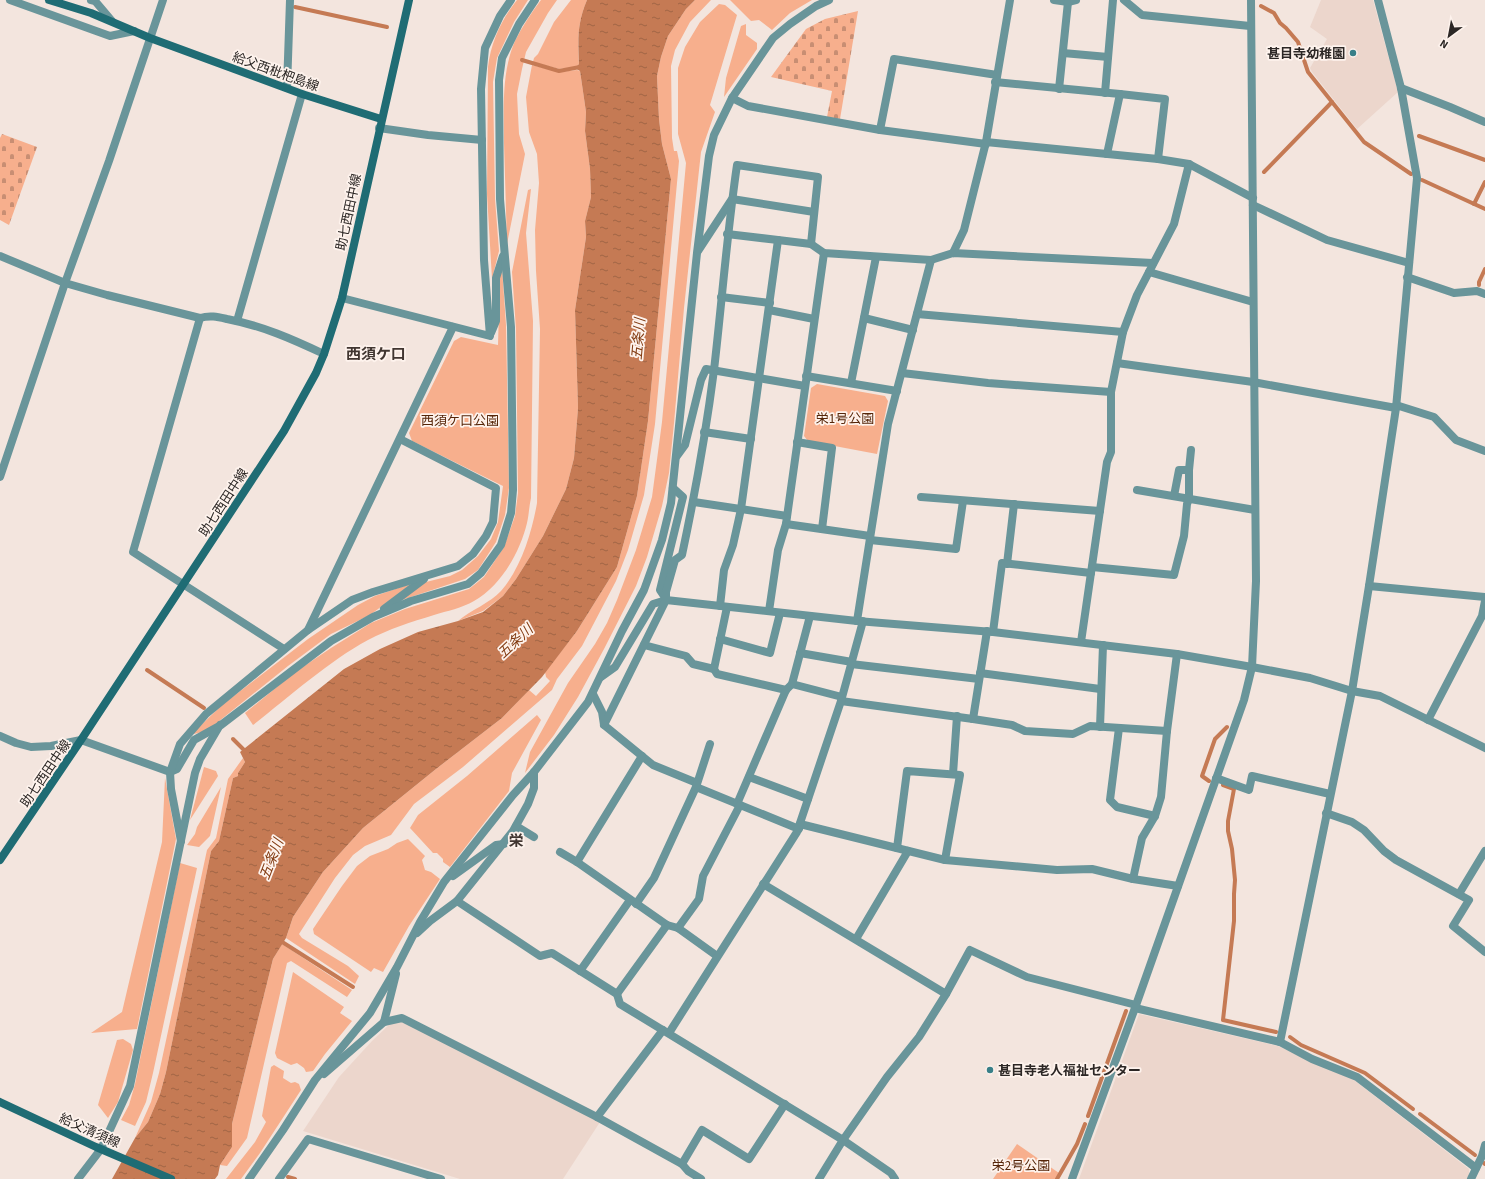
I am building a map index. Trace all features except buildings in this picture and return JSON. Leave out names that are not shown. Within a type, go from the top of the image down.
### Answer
[{"type":"main road","name":"給父西枇杷島線","points":[[49,0],[112,21],[150,38],[302,94],[381,119]]},
{"type":"main road","points":[[381,119],[409,0]]},
{"type":"main road","name":"助七西田中線","points":[[0,860],[82,740],[284,431],[316,373],[324,354],[342,298],[381,119]]},
{"type":"main road","name":"給父清須線","points":[[0,1102],[170,1179]]},
{"type":"street","points":[[10,0],[110,36],[134,30]]},
{"type":"street","points":[[91,0],[95,2],[112,21]]},
{"type":"street","points":[[0,477],[65,283],[109,161],[163,0]]},
{"type":"street","points":[[287,88],[290,0]]},
{"type":"street","points":[[490,336],[484,260],[481,89],[485,48],[500,16],[511,0]]},
{"type":"street","points":[[373,617],[411,601],[468,584],[481,573],[501,545],[511,512],[513,490],[511,327],[500,198],[499,80],[502,58],[519,24],[535,0]]},
{"type":"street","points":[[249,1179],[315,1080],[370,1013],[444,882],[513,795],[534,772],[593,694],[599,678],[622,631],[644,590],[662,540],[671,503],[697,253],[709,156],[714,135],[732,98],[773,38],[816,6],[830,0]]},
{"type":"street","points":[[953,253],[964,230],[986,143],[1010,0]]},
{"type":"street","points":[[1054,0],[1072,1],[1063,53],[1059,89]]},
{"type":"street","points":[[1105,93],[1113,0]]},
{"type":"street","points":[[1124,0],[1142,15],[1250,26]]},
{"type":"street","points":[[1072,1179],[1244,700],[1252,667],[1256,581],[1250,0]]},
{"type":"street","points":[[1280,1042],[1352,691],[1396,407],[1417,178],[1401,88],[1378,0]]},
{"type":"street","points":[[1063,53],[1108,57]]},
{"type":"street","points":[[880,130],[894,59],[996,79],[1059,89],[1166,99],[1158,159]]},
{"type":"street","points":[[1401,88],[1450,106],[1485,122]]},
{"type":"street","points":[[237,321],[302,94]]},
{"type":"street","points":[[1107,154],[1120,94]]},
{"type":"street","points":[[732,98],[748,106],[880,130],[986,143],[1158,159],[1189,164],[1253,202],[1327,240],[1409,263]]},
{"type":"street","points":[[379,128],[428,135],[482,140]]},
{"type":"street","points":[[1081,642],[1107,462],[1111,452],[1111,392],[1123,332],[1137,295],[1174,224],[1189,164]]},
{"type":"street","points":[[604,725],[666,600],[666,592],[675,560],[682,555],[694,502],[714,370],[727,234],[737,165],[818,177],[811,244]]},
{"type":"street","points":[[697,253],[732,199]]},
{"type":"street","points":[[732,199],[814,212]]},
{"type":"street","points":[[727,234],[811,244],[824,253],[876,257],[931,260],[953,253],[1153,263]]},
{"type":"street","points":[[778,240],[741,509],[733,545],[724,570],[720,640],[714,669],[717,674],[789,687],[841,699],[958,716],[1012,726],[1025,731],[1073,734],[1090,726],[1167,731]]},
{"type":"street","points":[[490,336],[496,321],[496,278],[504,252]]},
{"type":"street","points":[[769,612],[778,550],[787,520],[824,253]]},
{"type":"street","points":[[0,256],[65,283],[107,295],[200,318],[208,315],[237,321],[276,332],[324,354]]},
{"type":"street","points":[[851,383],[876,257]]},
{"type":"street","points":[[597,1117],[666,1031],[717,956],[799,826],[841,699],[851,663],[860,621],[870,538],[888,424],[931,260]]},
{"type":"street","points":[[1149,272],[1253,302]]},
{"type":"street","points":[[1407,277],[1454,293],[1477,291],[1485,294]]},
{"type":"street","points":[[342,298],[490,336]]},
{"type":"street","points":[[721,298],[769,306],[814,319]]},
{"type":"street","points":[[917,314],[1123,332]]},
{"type":"street","points":[[200,318],[133,552],[284,650]]},
{"type":"street","points":[[864,318],[913,330]]},
{"type":"street","points":[[308,630],[454,327]]},
{"type":"street","points":[[1117,363],[1253,382],[1396,407],[1434,417],[1456,440],[1485,451]]},
{"type":"street","points":[[676,458],[685,445],[701,380],[706,369],[805,386]]},
{"type":"street","points":[[902,373],[988,383],[1111,392]]},
{"type":"street","points":[[806,376],[897,391]]},
{"type":"street","points":[[704,432],[751,439]]},
{"type":"street","points":[[181,841],[171,789],[170,772],[180,744],[206,714],[308,630],[352,600],[373,592],[458,566],[473,554],[486,536],[492,522],[496,488],[400,440]]},
{"type":"street","points":[[797,442],[832,448],[822,529]]},
{"type":"street","points":[[973,719],[1002,563],[1174,575],[1184,536],[1187,504],[1189,499],[1190,450]]},
{"type":"street","points":[[1174,496],[1179,470],[1189,470]]},
{"type":"street","points":[[666,600],[660,590],[682,497],[672,488]]},
{"type":"street","points":[[1137,490],[1255,510]]},
{"type":"street","points":[[921,498],[1100,511]]},
{"type":"street","points":[[694,502],[741,509],[822,529],[870,538],[956,549],[963,501]]},
{"type":"street","points":[[1007,564],[1014,504]]},
{"type":"street","points":[[0,736],[16,743],[31,747],[51,746],[82,740],[170,772],[177,769],[194,740],[221,725],[331,641],[373,617],[429,576]]},
{"type":"street","points":[[1369,586],[1485,598]]},
{"type":"street","points":[[599,678],[615,667],[653,604],[666,600],[860,621],[990,631],[1176,654],[1252,667],[1310,678],[1352,691],[1380,696],[1485,748]]},
{"type":"street","points":[[1428,720],[1482,616],[1485,601]]},
{"type":"street","points":[[720,640],[770,653],[780,613]]},
{"type":"street","points":[[678,928],[699,899],[703,876],[739,804],[749,777],[789,687],[810,616]]},
{"type":"street","points":[[644,644],[686,656],[693,664],[714,669]]},
{"type":"street","points":[[1100,727],[1100,689],[1103,645]]},
{"type":"street","points":[[800,653],[851,663],[1100,689]]},
{"type":"street","points":[[1133,879],[1142,838],[1155,816],[1161,797],[1176,654]]},
{"type":"street","points":[[593,694],[602,712],[604,725],[653,765],[739,804],[799,826],[945,860],[1057,870],[1092,869],[1133,879],[1178,886]]},
{"type":"street","points":[[953,774],[958,716]]},
{"type":"street","points":[[78,1179],[104,1150],[130,1086],[195,773],[200,759],[221,725]]},
{"type":"street","points":[[1119,728],[1110,800],[1117,807],[1155,816]]},
{"type":"street","points":[[580,971],[633,902],[654,878],[697,785],[710,744]]},
{"type":"street","points":[[576,862],[642,756]]},
{"type":"street","points":[[897,848],[907,771],[960,774],[945,860]]},
{"type":"street","points":[[413,936],[430,921],[457,902],[504,844],[528,804],[534,788],[534,772]]},
{"type":"street","points":[[1216,778],[1249,790],[1252,776],[1330,794]]},
{"type":"street","points":[[749,777],[808,799]]},
{"type":"street","points":[[1326,813],[1352,822],[1364,830],[1384,851],[1396,860],[1470,900],[1454,926],[1485,952]]},
{"type":"street","points":[[516,826],[534,837]]},
{"type":"street","points":[[444,882],[496,845],[504,844]]},
{"type":"street","points":[[856,939],[908,851]]},
{"type":"street","points":[[560,852],[667,925],[678,928],[717,956]]},
{"type":"street","points":[[1459,894],[1485,852]]},
{"type":"street","points":[[763,884],[946,994]]},
{"type":"street","points":[[457,902],[540,956],[552,953],[617,994],[620,1004],[843,1140],[891,1173],[895,1179]]},
{"type":"street","points":[[617,994],[667,925]]},
{"type":"street","points":[[819,1179],[843,1140],[886,1077],[919,1037],[946,994],[970,950],[1026,977],[1280,1042],[1312,1059],[1357,1077],[1476,1168]]},
{"type":"street","points":[[384,1022],[397,967]]},
{"type":"street","points":[[315,1080],[331,1069],[384,1022],[402,1018],[597,1117],[682,1164],[688,1171],[701,1179]]},
{"type":"street","points":[[682,1164],[702,1130],[750,1158],[785,1104]]},
{"type":"street","points":[[279,1179],[308,1139],[441,1179]]},
{"type":"street","points":[[1470,1179],[1484,1157],[1485,1145]]},
{"type":"shaded area","name":"甚目寺幼稚園","points":[[1321,0],[1373,0],[1398,92],[1357,129],[1310,68],[1327,39],[1310,27]]},
{"type":"shaded area","points":[[1139,1014],[1278,1046],[1354,1080],[1469,1169],[1469,1175],[1467,1179],[1079,1179]]},
{"type":"shaded area","points":[[402,1020],[600,1122],[563,1179],[460,1179],[303,1131],[339,1077],[390,1024]]},
{"type":"green space","points":[[517,0],[528,0],[514,22],[497,58],[493,82],[495,199],[499,251],[492,279],[487,194],[488,67],[494,40],[506,15]]},
{"type":"green space","points":[[541,0],[557,0],[526,52],[522,69],[517,94],[519,134],[525,154],[507,244],[504,143],[505,79],[507,66],[515,41]]},
{"type":"green space","points":[[571,0],[587,0],[581,17],[579,32],[579,64],[576,67],[559,69],[533,62],[554,22]]},
{"type":"green space","points":[[695,0],[711,0],[690,22],[675,50],[671,66],[672,138],[674,151],[677,151],[679,161],[655,424],[644,495],[628,550],[616,581],[582,646],[557,679],[552,690],[463,767],[414,804],[391,835],[365,846],[353,855],[335,878],[299,934],[302,938],[348,966],[359,976],[355,984],[286,938],[293,917],[323,872],[363,828],[502,718],[529,690],[536,696],[550,681],[546,677],[545,672],[577,631],[617,567],[637,496],[648,421],[671,179],[662,144],[657,76],[668,36],[686,9]]},
{"type":"green space","points":[[730,0],[812,0],[790,13],[772,30],[759,20],[751,21]]},
{"type":"green space","points":[[719,4],[725,5],[737,15],[710,105],[715,112],[701,152],[684,308],[669,473],[662,506],[647,557],[636,586],[604,649],[578,697],[554,735],[525,773],[530,752],[568,683],[595,644],[607,623],[636,550],[652,497],[662,422],[686,163],[678,134],[678,68],[685,47],[700,22]]},
{"type":"green space","points":[[858,11],[840,119],[827,117],[832,91],[771,77],[806,29],[825,19]]},
{"type":"green space","points":[[746,24],[746,35],[757,43],[757,49],[724,97],[726,78],[741,26]]},
{"type":"green space","points":[[532,65],[559,72],[580,71],[586,112],[585,131],[590,169],[591,197],[585,221],[586,237],[575,310],[578,408],[574,458],[566,489],[543,536],[516,579],[503,596],[483,611],[458,621],[497,595],[508,582],[525,549],[537,503],[540,329],[535,230],[539,183],[537,154],[529,132],[526,97]]},
{"type":"green space","points":[[2,134],[37,147],[9,225],[0,220],[0,138]]},
{"type":"green space","points":[[531,189],[526,233],[533,321],[531,498],[527,523],[520,545],[501,577],[484,595],[459,607],[400,626],[368,640],[339,658],[309,680],[253,725],[245,713],[294,673],[371,623],[405,609],[469,589],[484,577],[504,547],[515,516],[518,493],[516,329],[512,272],[528,190]]},
{"type":"green space","name":"西須ケ口公園","points":[[502,268],[506,325],[509,488],[505,515],[496,542],[478,570],[465,579],[396,602],[426,582],[450,576],[462,570],[478,556],[491,539],[498,522],[503,486],[412,441],[409,433],[454,341],[461,337],[498,345],[500,274]]},
{"type":"green space","name":"栄1号公園","points":[[817,384],[885,396],[888,401],[877,454],[808,441],[804,436],[811,388]]},
{"type":"green space","points":[[413,583],[370,615],[331,634],[288,666],[213,726],[202,732],[194,734],[194,732],[222,705],[308,639],[358,605],[375,596]]},
{"type":"green space","points":[[537,715],[541,720],[512,773],[509,791],[450,867],[443,862],[443,859],[437,853],[433,853],[410,828],[418,815],[467,776]]},
{"type":"green space","points":[[243,758],[245,762],[238,773],[238,776],[233,778],[219,841],[211,851],[166,1072],[160,1094],[148,1122],[135,1138],[151,1102],[159,1073],[207,850],[216,838],[228,779]]},
{"type":"green space","points":[[204,767],[216,771],[218,776],[190,820]]},
{"type":"green space","points":[[165,778],[176,839],[137,1029],[91,1033],[122,1012],[162,842]]},
{"type":"green space","points":[[221,787],[210,836],[199,847],[187,845],[195,834],[197,827]]},
{"type":"green space","points":[[408,839],[425,856],[422,860],[425,870],[431,872],[440,879],[409,926],[383,972],[374,968],[371,972],[314,934],[313,929],[357,866],[370,856]]},
{"type":"green space","points":[[180,863],[197,868],[153,1073],[146,1102],[135,1126],[121,1120],[129,1105],[135,1084]]},
{"type":"green space","points":[[282,944],[352,990],[347,997],[291,961],[287,963],[247,1138],[227,1166],[220,1165],[232,1147],[232,1124],[273,959]]},
{"type":"green space","points":[[293,972],[344,1007],[340,1013],[352,1021],[313,1071],[306,1072],[304,1068],[297,1063],[291,1065],[277,1058],[275,1053]]},
{"type":"green space","points":[[123,1039],[131,1044],[133,1050],[118,1102],[108,1118],[98,1105],[117,1040]]},
{"type":"green space","points":[[274,1065],[284,1071],[283,1078],[291,1083],[295,1082],[299,1084],[301,1090],[260,1153],[241,1179],[226,1179],[255,1142],[266,1122],[262,1116],[271,1067]]},
{"type":"green space","name":"栄2号公園","points":[[1017,1144],[1059,1173],[1055,1179],[993,1179]]},
{"type":"water","name":"五条川","points":[[587,0],[695,0],[686,9],[668,36],[657,76],[662,144],[671,179],[648,421],[637,496],[617,567],[577,631],[542,677],[502,718],[363,828],[323,872],[293,917],[286,938],[273,959],[232,1124],[232,1147],[220,1165],[218,1175],[215,1179],[112,1179],[135,1138],[148,1122],[160,1094],[166,1072],[211,851],[219,841],[233,778],[238,776],[238,773],[245,762],[240,752],[344,669],[380,649],[418,632],[458,621],[483,612],[503,596],[516,579],[543,536],[566,489],[574,458],[578,408],[575,310],[586,237],[585,221],[591,197],[590,169],[585,131],[586,112],[580,71],[575,68],[579,64],[578,47],[580,24]]},
{"type":"waterway","points":[[1261,6],[1274,13],[1280,23],[1298,42],[1308,72],[1364,142],[1411,174]]},
{"type":"waterway","points":[[295,7],[387,27]]},
{"type":"waterway","points":[[522,60],[559,71],[580,67]]},
{"type":"waterway","points":[[1264,172],[1332,102]]},
{"type":"waterway","points":[[1419,136],[1485,160]]},
{"type":"waterway","points":[[1422,180],[1485,209]]},
{"type":"waterway","points":[[1474,204],[1485,182]]},
{"type":"waterway","points":[[1479,285],[1485,269]]},
{"type":"waterway","points":[[147,670],[204,708]]},
{"type":"waterway","points":[[1209,781],[1202,776],[1215,739],[1227,727]]},
{"type":"waterway","points":[[233,739],[247,753]]},
{"type":"waterway","points":[[1223,785],[1234,789],[1228,821],[1228,831],[1232,849],[1235,880],[1234,921],[1223,1020],[1276,1032]]},
{"type":"waterway","points":[[279,940],[353,987]]},
{"type":"waterway","points":[[1088,1116],[1126,1011]]},
{"type":"waterway","points":[[1290,1037],[1301,1045],[1365,1073],[1413,1109]]},
{"type":"waterway","points":[[1420,1114],[1475,1155]]},
{"type":"waterway","points":[[1057,1179],[1077,1144],[1085,1124]]},
{"type":"waterway","points":[[288,1177],[295,1179]]},
{"type":"place","name":"甚目寺幼稚園","points":[[1353,53]]},
{"type":"place","name":"甚目寺老人福祉センター","points":[[990,1070]]},
{"type":"district","name":"西須ケ口","points":[[376,354]]},
{"type":"district","name":"栄","points":[[516,841]]}]
